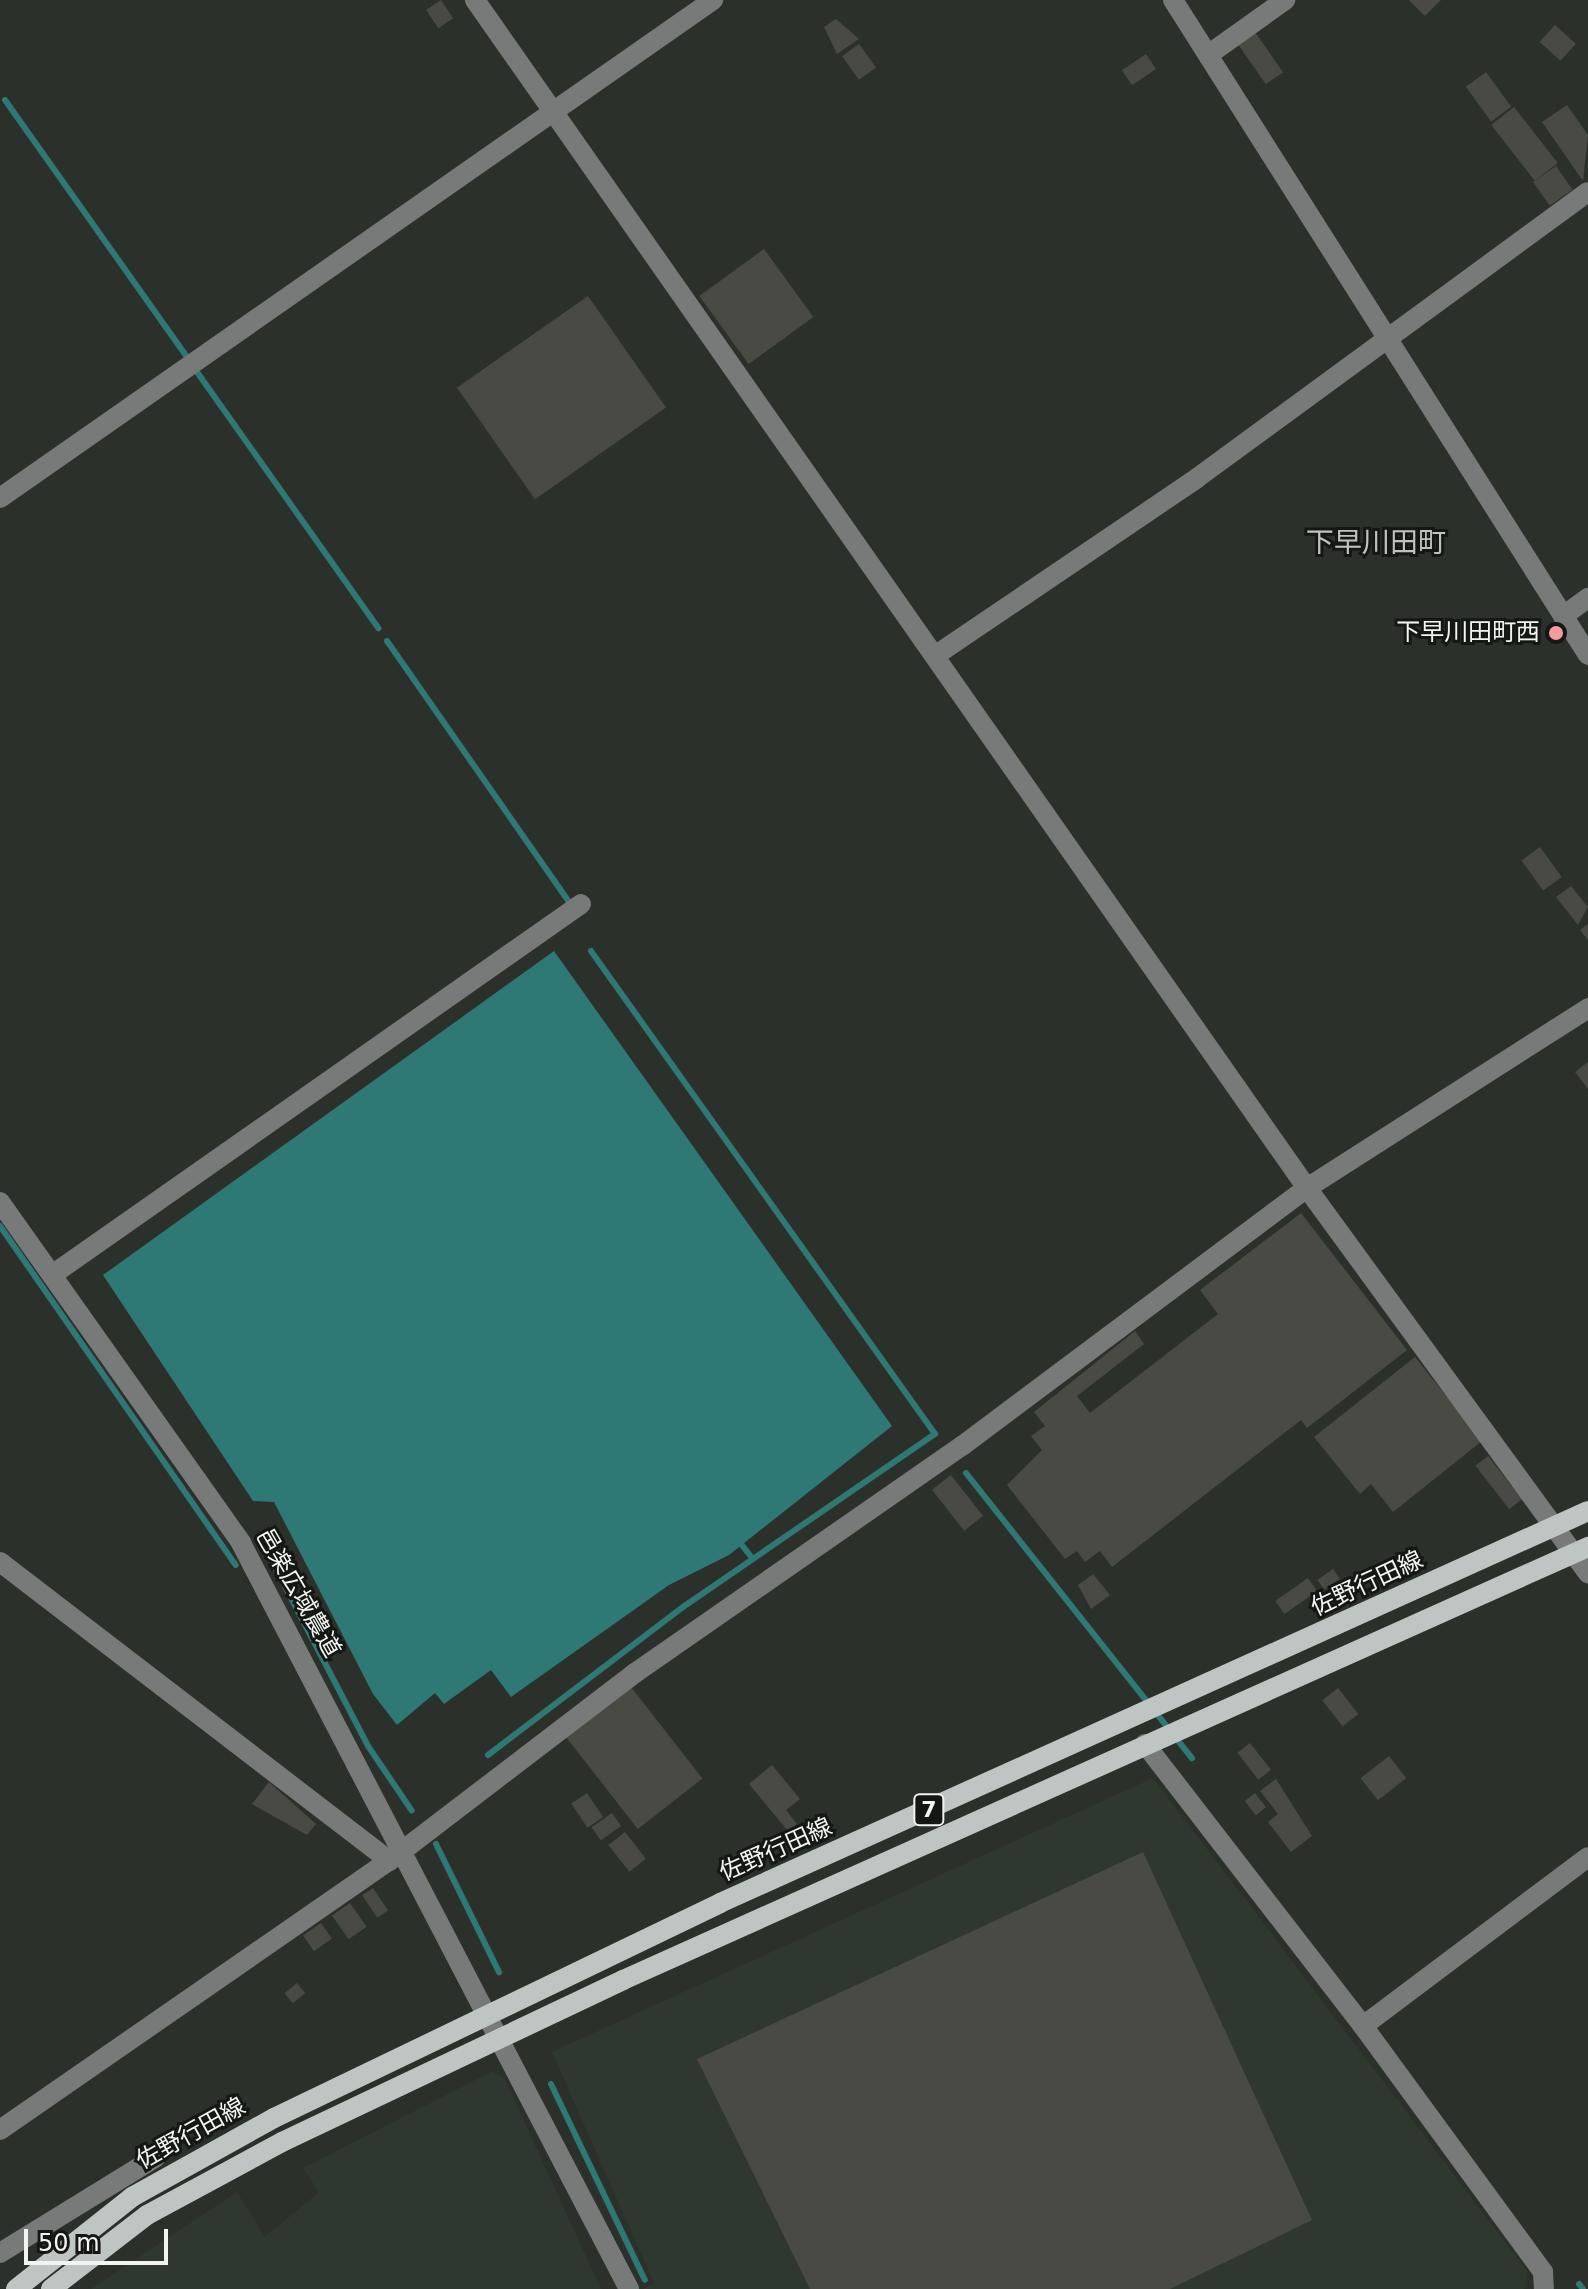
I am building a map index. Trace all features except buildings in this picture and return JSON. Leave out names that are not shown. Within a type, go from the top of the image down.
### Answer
[{"type":"main road","name":"佐野行田線","points":[[16,2289],[132,2197],[274,2118],[720,1903],[1588,1511]]},
{"type":"main road","name":"佐野行田線","points":[[51,2289],[147,2215],[282,2142],[1145,1744],[1581,1550]]},
{"type":"street","points":[[475,0],[1307,1188],[1556,1526],[1581,1550],[1588,1574]]},
{"type":"street","points":[[0,498],[713,0]]},
{"type":"street","points":[[1173,0],[1588,655]]},
{"type":"street","points":[[1208,55],[1285,0]]},
{"type":"street","points":[[936,655],[1387,339],[1588,192]]},
{"type":"street","points":[[1563,616],[1588,598]]},
{"type":"street","points":[[52,1275],[581,904]]},
{"type":"street","points":[[0,2130],[397,1855],[635,1673],[962,1446],[1307,1188],[1588,1008]]},
{"type":"street","name":"邑楽広域農道","points":[[0,1202],[241,1543],[397,1855],[490,2015],[629,2289]]},
{"type":"street","points":[[0,1562],[397,1855]]},
{"type":"street","points":[[1145,1744],[1363,2026],[1543,2272],[1544,2289]]},
{"type":"street","points":[[1363,2026],[1588,1857]]},
{"type":"street","points":[[0,2253],[156,2157]]},
{"type":"shaded area","points":[[1153,1778],[1527,2271],[1524,2289],[643,2289],[654,2283],[552,2052]]},
{"type":"shaded area","points":[[493,2071],[505,2080],[601,2289],[91,2289],[237,2192],[265,2237],[319,2192],[303,2168]]},
{"type":"water","points":[[554,951],[892,1426],[729,1555],[669,1585],[511,1697],[491,1670],[444,1704],[435,1693],[397,1725],[373,1694],[274,1502],[253,1501],[103,1275]]},
{"type":"waterway","points":[[5,100],[187,357]]},
{"type":"waterway","points":[[197,372],[378,628]]},
{"type":"waterway","points":[[387,641],[569,902]]},
{"type":"waterway","points":[[488,1755],[683,1607],[935,1434],[591,951]]},
{"type":"waterway","points":[[0,1226],[236,1565]]},
{"type":"waterway","points":[[966,1473],[1192,1758]]},
{"type":"waterway","points":[[738,1540],[753,1559]]},
{"type":"waterway","points":[[264,1546],[368,1746],[412,1811]]},
{"type":"waterway","points":[[436,1844],[499,1972]]},
{"type":"waterway","points":[[551,2084],[645,2280]]},
{"type":"waterway","points":[[1579,2284],[1583,2289]]},
{"type":"place","name":"下早川田町西","points":[[1556,633]]},
{"type":"district","name":"下早川田町","points":[[1376,543]]}]
